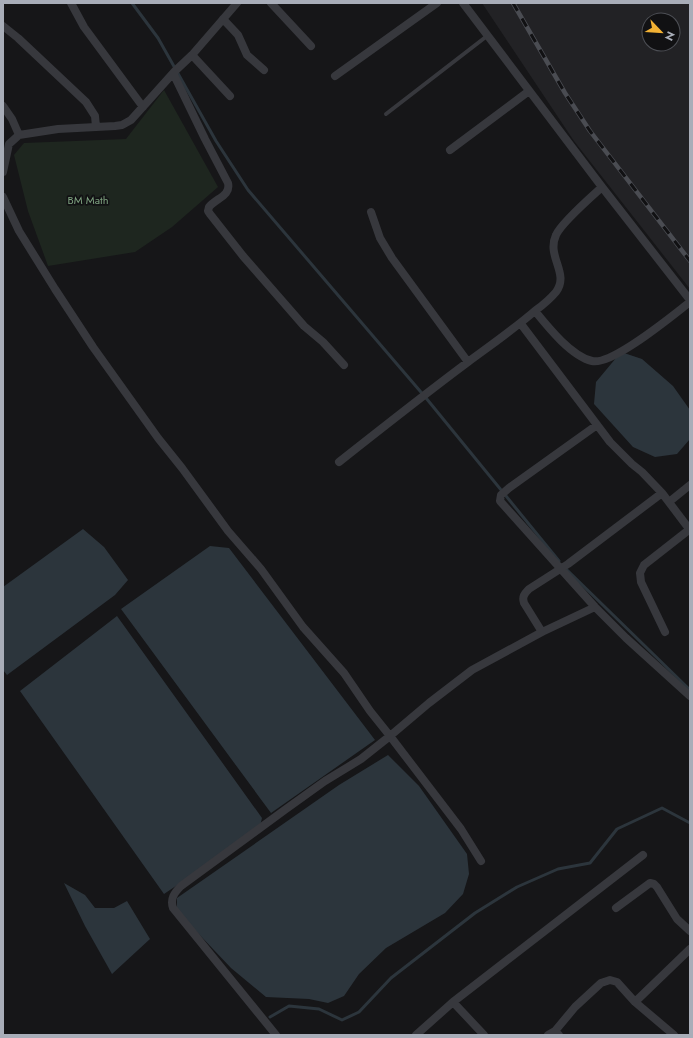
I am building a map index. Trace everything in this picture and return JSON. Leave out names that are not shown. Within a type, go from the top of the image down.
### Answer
[{"type":"street","points":[[71,3],[84,28],[143,107]]},
{"type":"street","points":[[3,172],[6,144],[19,135],[58,128],[122,125],[131,120],[176,70],[192,55],[237,3]]},
{"type":"street","points":[[271,3],[311,46]]},
{"type":"street","points":[[336,76],[437,3]]},
{"type":"street","points":[[463,3],[690,301],[647,335],[606,360],[593,361],[581,356],[568,347],[535,311]]},
{"type":"street","points":[[223,19],[238,35],[248,55],[264,70]]},
{"type":"street","points":[[3,26],[18,38],[86,102],[95,116],[96,127]]},
{"type":"street","points":[[192,55],[230,96]]},
{"type":"street","points":[[176,70],[205,139],[228,183],[228,191],[225,195],[208,207],[208,211],[243,256],[304,326],[323,342],[344,365]]},
{"type":"street","points":[[450,150],[529,91]]},
{"type":"street","points":[[3,106],[12,119],[19,135]]},
{"type":"street","points":[[339,462],[418,400],[520,324],[548,300],[560,284],[561,275],[553,252],[553,244],[556,234],[563,225],[602,187]]},
{"type":"street","points":[[3,197],[19,231],[59,295],[93,347],[158,438],[228,531],[261,569],[303,627],[344,673],[370,711],[461,829],[481,861]]},
{"type":"street","points":[[371,212],[380,238],[392,258],[468,362]]},
{"type":"street","points":[[520,324],[597,425],[621,454],[642,472],[662,493],[690,530],[644,565],[640,573],[641,582],[666,632]]},
{"type":"street","points":[[597,425],[503,493],[500,500],[502,504],[563,567],[595,608],[690,696]]},
{"type":"street","points":[[669,502],[690,485]]},
{"type":"street","points":[[542,632],[524,603],[523,598],[529,589],[563,567],[662,493]]},
{"type":"street","points":[[276,1035],[173,908],[172,896],[181,886],[286,808],[325,781],[361,759],[472,670],[542,632],[595,608]]},
{"type":"street","points":[[416,1035],[453,1002],[643,854]]},
{"type":"street","points":[[616,908],[650,883],[654,884],[677,919],[690,931]]},
{"type":"street","points":[[636,1002],[690,949]]},
{"type":"street","points":[[554,1034],[575,1007],[601,984],[610,980],[617,982],[636,1002],[674,1035]]},
{"type":"street","points":[[453,1002],[484,1035]]},
{"type":"lane","points":[[386,114],[487,36]]},
{"type":"shaded area","points":[[482,3],[690,3],[690,289],[574,141]]},
{"type":"shaded area","points":[[621,352],[642,359],[673,386],[690,410],[690,439],[677,454],[655,457],[633,447],[594,404],[596,382]]},
{"type":"shaded area","points":[[83,529],[104,547],[128,580],[115,595],[7,675],[3,670],[3,587]]},
{"type":"shaded area","points":[[210,546],[229,548],[375,740],[271,813],[121,609]]},
{"type":"shaded area","points":[[117,616],[262,818],[259,830],[164,894],[20,691]]},
{"type":"shaded area","points":[[388,755],[419,786],[467,854],[469,874],[463,894],[445,913],[386,948],[359,974],[344,996],[328,1003],[309,999],[266,997],[231,968],[177,911],[177,898],[339,785]]},
{"type":"shaded area","points":[[64,883],[85,895],[95,908],[114,908],[127,901],[150,939],[112,974],[85,926]]},
{"type":"green space","name":"BM Math","points":[[164,90],[218,187],[172,227],[135,252],[48,266],[28,211],[14,155],[24,143],[126,139]]},
{"type":"waterway","points":[[132,3],[158,38],[216,141],[248,190],[426,398],[559,561]]},
{"type":"waterway","points":[[567,570],[690,690]]},
{"type":"waterway","points":[[270,1017],[289,1006],[319,1009],[342,1020],[359,1012],[391,978],[475,913],[517,887],[558,869],[590,863],[617,829],[662,808],[690,823]]},
{"type":"railway","points":[[513,3],[565,93],[590,131],[690,261]]}]
